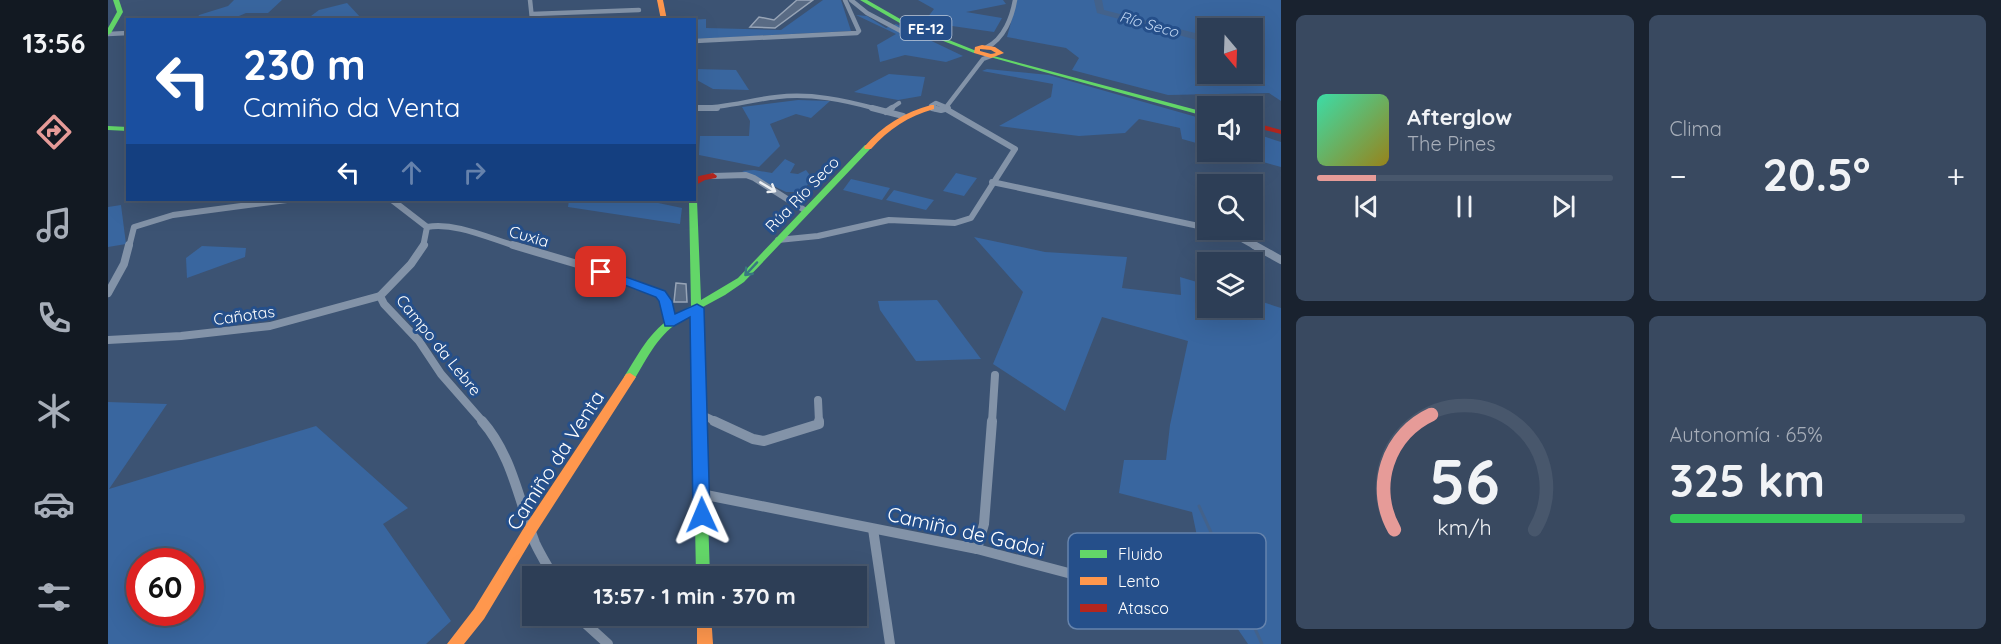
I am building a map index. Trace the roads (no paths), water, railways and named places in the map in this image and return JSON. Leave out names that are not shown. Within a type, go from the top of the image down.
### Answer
[{"type":"main road","points":[[108,34],[120,12],[116,0]]},
{"type":"main road","points":[[659,0],[663,18]]},
{"type":"main road","name":"FE-12","points":[[863,0],[907,25],[988,52]]},
{"type":"main road","name":"FE-12","points":[[874,0],[924,27],[988,52]]},
{"type":"main road","points":[[988,52],[1197,110]]},
{"type":"main road","name":"Rúa Río Seco","points":[[697,308],[727,292],[883,131],[903,116],[936,105]]},
{"type":"main road","points":[[108,128],[126,129]]},
{"type":"main road","points":[[1263,129],[1281,134]]},
{"type":"main road","points":[[696,172],[713,176]]},
{"type":"main road","points":[[696,176],[713,176]]},
{"type":"main road","points":[[696,182],[702,178],[713,176]]},
{"type":"main road","points":[[693,201],[703,566]]},
{"type":"main road","name":"Camiño da Venta","points":[[455,644],[479,614],[530,530],[660,331],[697,308]]},
{"type":"main road","points":[[704,626],[705,644]]},
{"type":"street","points":[[531,0],[532,17],[639,10]]},
{"type":"street","points":[[696,41],[857,33],[859,31],[845,0]]},
{"type":"street","points":[[851,0],[867,13],[914,38]]},
{"type":"street","points":[[936,105],[939,110],[946,108],[988,52],[1007,22],[1015,0]]},
{"type":"street","points":[[108,34],[126,33]]},
{"type":"street","points":[[936,105],[958,92]]},
{"type":"street","points":[[696,108],[776,98],[823,96],[903,116]]},
{"type":"street","points":[[696,114],[738,103]]},
{"type":"street","points":[[886,112],[899,103]]},
{"type":"street","points":[[778,240],[818,236],[889,220],[955,223],[971,218],[1015,149],[946,108],[936,105]]},
{"type":"street","points":[[713,176],[746,175],[809,208]]},
{"type":"street","points":[[992,182],[1197,226]]},
{"type":"street","points":[[108,293],[124,264],[134,226],[173,215],[279,201]]},
{"type":"street","points":[[393,201],[427,227]]},
{"type":"street","name":"Cuxia","points":[[427,227],[440,225],[454,228],[580,265],[645,287],[660,294],[666,301],[670,323]]},
{"type":"street","name":"Campo da Lebre","points":[[427,227],[428,235],[418,255],[380,296],[384,304],[419,341],[441,374],[496,438],[506,457],[530,530],[548,566]]},
{"type":"street","points":[[1244,240],[1281,260]]},
{"type":"street","name":"Cañotas","points":[[108,340],[181,336],[270,326],[380,296]]},
{"type":"street","points":[[977,549],[984,524],[995,375]]},
{"type":"street","points":[[700,414],[753,439],[764,441],[819,424],[818,400]]},
{"type":"street","name":"Camiño de Gadoi","points":[[701,494],[977,549],[1068,573]]},
{"type":"street","points":[[873,529],[890,644]]},
{"type":"street","points":[[588,626],[608,644]]},
{"type":"waterway","name":"Río Seco","points":[[1098,0],[1100,11],[1197,37]]},
{"type":"waterway","points":[[1199,506],[1211,533]]},
{"type":"waterway","points":[[1255,629],[1262,644]]}]
